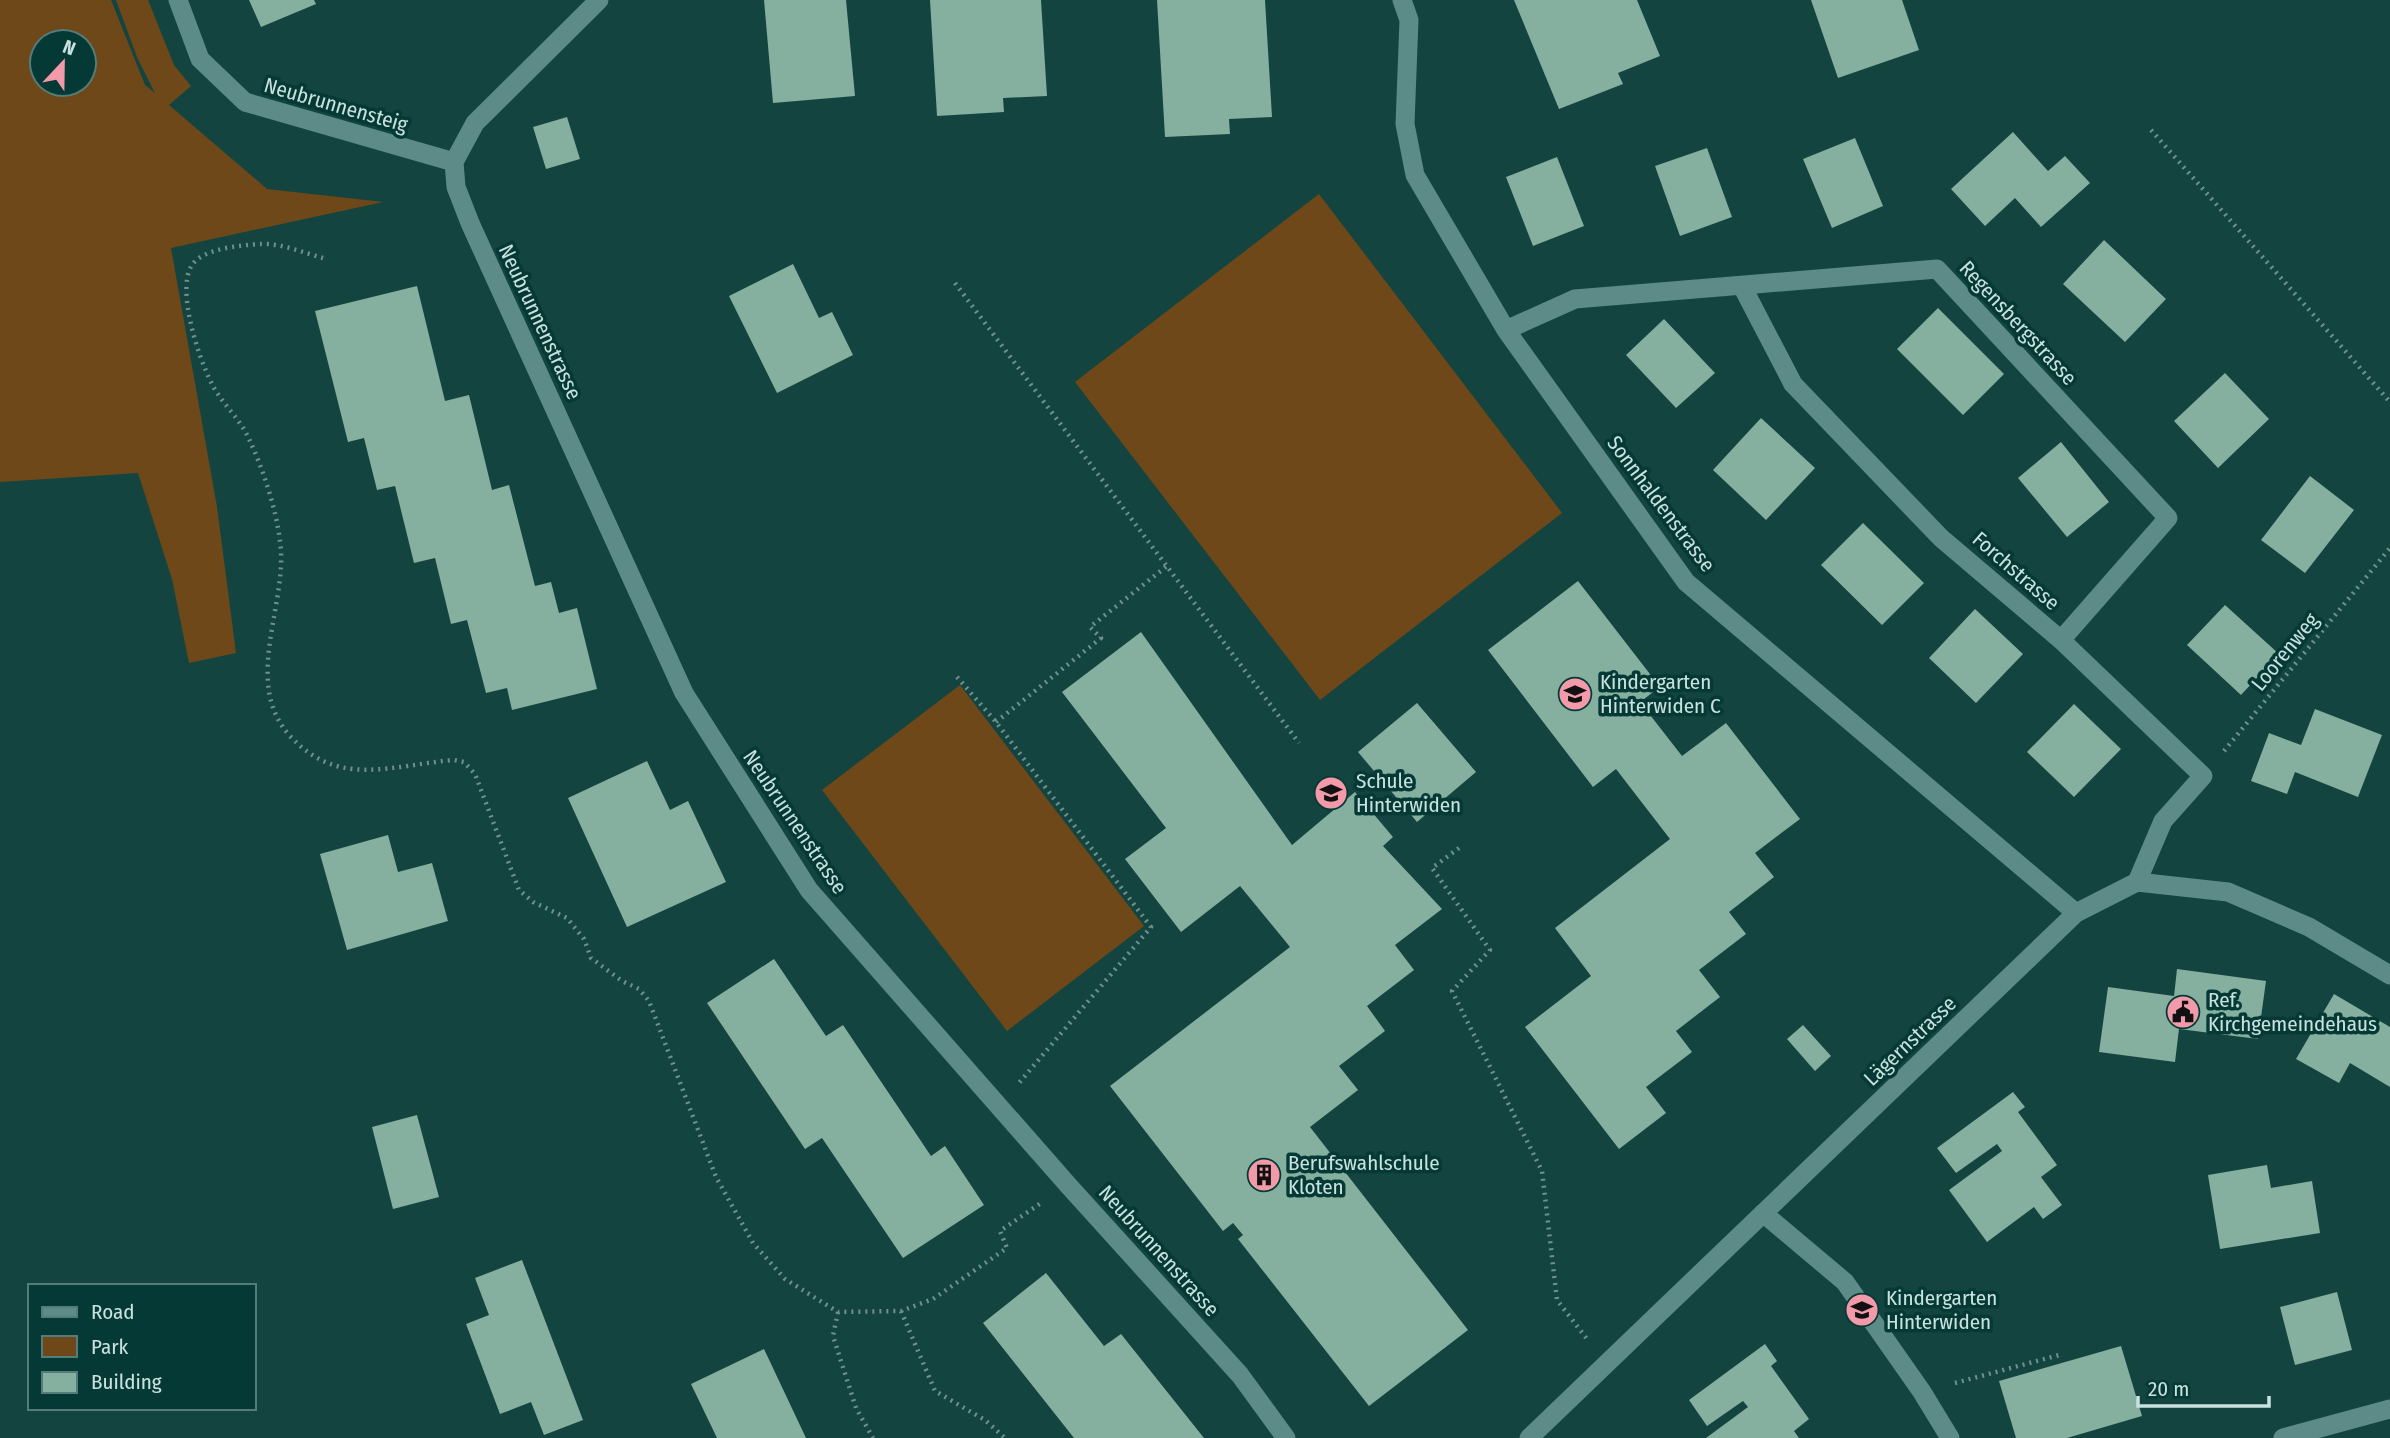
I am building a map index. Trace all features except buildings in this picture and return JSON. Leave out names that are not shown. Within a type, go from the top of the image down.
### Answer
[{"type":"street","name":"Neubrunnensteig","points":[[177,0],[200,59],[245,102],[454,162]]},
{"type":"street","points":[[454,162],[475,124],[599,0]]},
{"type":"street","name":"Sonnhaldenstrasse","points":[[1402,0],[1409,20],[1405,124],[1415,175],[1506,330],[1686,582],[2076,914]]},
{"type":"street","name":"Neubrunnenstrasse","points":[[454,162],[456,187],[470,223],[684,693],[809,890],[1068,1185],[1240,1375],[1286,1438]]},
{"type":"street","name":"Regensbergstrasse","points":[[1506,330],[1575,299],[1937,269],[2168,518],[2061,640]]},
{"type":"street","name":"Forchstrasse","points":[[1741,286],[1793,384],[1941,538],[2061,640],[2203,776]]},
{"type":"street","points":[[2203,776],[2163,821],[2137,882],[2228,892],[2309,927],[2390,975]]},
{"type":"street","name":"Lägernstrasse","points":[[1529,1438],[2076,914],[2137,882]]},
{"type":"street","points":[[1763,1213],[1845,1282],[1922,1392],[1950,1438]]},
{"type":"street","points":[[2283,1438],[2390,1409]]},
{"type":"path","points":[[2151,130],[2390,402]]},
{"type":"path","points":[[323,258],[262,244],[208,253],[192,263],[185,282],[195,344],[211,384],[249,438],[281,542],[279,600],[267,664],[274,710],[288,734],[306,751],[327,764],[354,772],[454,760],[464,762],[475,774],[519,890],[533,902],[566,918],[584,939],[591,958],[622,981],[639,989],[649,1002],[716,1177],[753,1243],[785,1279],[838,1312],[901,1311],[933,1299],[1007,1248],[1000,1231],[1068,1185]]},
{"type":"path","points":[[955,283],[1299,743]]},
{"type":"path","name":"Loorenweg","points":[[2203,776],[2390,548]]},
{"type":"path","points":[[996,722],[1101,638],[1090,627],[1167,566]]},
{"type":"path","points":[[957,677],[996,722],[1151,928],[999,1107]]},
{"type":"path","points":[[1458,848],[1432,869],[1490,950],[1452,991],[1542,1171],[1557,1300],[1607,1363]]},
{"type":"path","points":[[901,1311],[934,1391],[985,1420],[1005,1438]]},
{"type":"path","points":[[838,1312],[833,1336],[856,1408],[873,1438]]},
{"type":"path","points":[[1922,1392],[2063,1354]]},
{"type":"green space","points":[[0,0],[111,0],[145,85],[155,93],[137,57],[116,0],[148,0],[174,65],[191,86],[169,105],[267,189],[383,202],[171,248],[217,507],[236,653],[189,663],[172,579],[138,473],[0,482]]},
{"type":"green space","points":[[1319,194],[1562,513],[1320,700],[1075,382]]},
{"type":"green space","points":[[960,685],[1144,926],[1007,1031],[822,790]]},
{"type":"place","name":"Kindergarten Hinterwiden C","points":[[1575,694]]},
{"type":"place","name":"Schule Hinterwiden","points":[[1331,793]]},
{"type":"place","name":"Ref. Kirchgemeindehaus","points":[[2183,1012]]},
{"type":"place","name":"Berufswahlschule Kloten","points":[[1264,1175]]},
{"type":"place","name":"Kindergarten Hinterwiden","points":[[1862,1310]]}]
